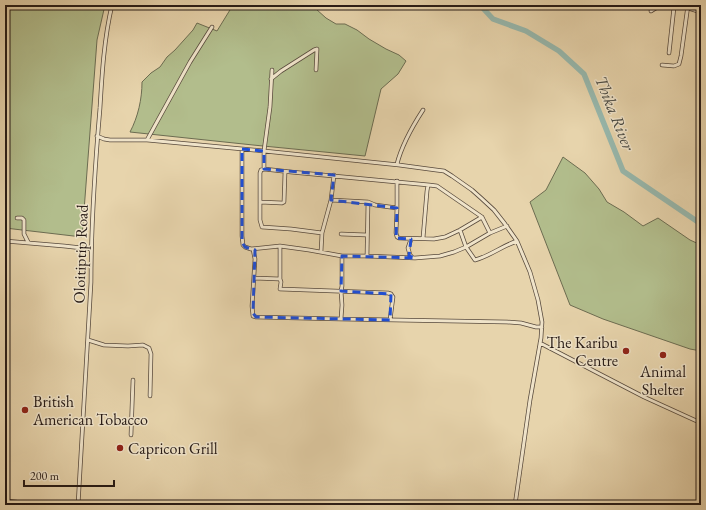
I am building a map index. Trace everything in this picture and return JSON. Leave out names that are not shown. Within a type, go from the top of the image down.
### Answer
[{"type":"highway","points":[[5,502],[43,505]]},
{"type":"street","name":"Oloitiptip Road","points":[[78,505],[98,136],[105,41],[112,5]]},
{"type":"street","points":[[651,11],[659,6],[662,6],[688,7],[701,12]]},
{"type":"street","points":[[669,53],[674,7]]},
{"type":"street","points":[[662,65],[674,66],[679,64],[688,7]]},
{"type":"street","points":[[147,140],[190,62],[212,27]]},
{"type":"street","points":[[271,80],[281,71],[317,49],[316,70]]},
{"type":"street","points":[[272,70],[270,107],[264,150],[264,169],[260,171],[260,220],[262,227],[322,233]]},
{"type":"street","points":[[397,164],[407,136],[423,110]]},
{"type":"street","points":[[98,136],[110,140],[147,140],[264,150],[397,164],[444,171],[472,190],[494,210],[517,241],[530,272],[542,315],[540,343],[515,505]]},
{"type":"street","points":[[242,149],[242,242],[245,247],[253,249],[280,246],[342,256],[415,258],[446,254],[466,247],[490,233],[507,226]]},
{"type":"street","points":[[264,169],[429,184],[437,186],[482,217],[490,233]]},
{"type":"street","points":[[260,202],[284,202],[285,172]]},
{"type":"street","points":[[320,252],[322,233],[331,200],[334,175]]},
{"type":"street","points":[[397,181],[396,233],[397,237],[399,238],[411,239],[445,237],[482,217]]},
{"type":"street","points":[[423,238],[427,191],[429,184]]},
{"type":"street","points":[[331,200],[368,202],[375,205],[397,208]]},
{"type":"street","points":[[367,256],[368,202]]},
{"type":"street","points":[[17,218],[22,218],[24,220],[24,234],[28,242]]},
{"type":"street","points":[[460,230],[466,247],[475,260],[517,241]]},
{"type":"street","points":[[341,234],[367,235]]},
{"type":"street","points":[[411,239],[408,248],[411,256],[415,258]]},
{"type":"street","points":[[5,241],[91,249]]},
{"type":"street","points":[[280,246],[280,289],[392,294],[393,297],[390,320]]},
{"type":"street","points":[[253,249],[255,254],[252,306],[253,316],[507,322],[542,327]]},
{"type":"street","points":[[342,256],[342,286],[340,291],[342,319]]},
{"type":"street","points":[[254,278],[280,279]]},
{"type":"street","points":[[88,340],[104,345],[143,345],[149,348],[150,396]]},
{"type":"street","points":[[540,343],[644,397],[701,423]]},
{"type":"street","points":[[131,436],[133,380]]},
{"type":"highlighted area","points":[[242,149],[264,151],[264,169],[334,175],[331,200],[397,208],[396,238],[411,239],[409,256],[415,258],[342,256],[341,291],[391,294],[390,320],[256,317],[253,313],[255,250],[245,247],[242,242]]},
{"type":"green space","points":[[5,5],[105,5],[97,40],[82,237],[5,228]]},
{"type":"green space","points":[[233,5],[314,5],[316,9],[326,18],[336,24],[345,24],[357,30],[369,39],[399,55],[406,61],[398,74],[381,89],[365,156],[130,132],[139,108],[142,82],[160,67],[167,57],[193,30],[197,23],[217,31]]},
{"type":"green space","points":[[563,157],[585,173],[599,189],[607,202],[643,226],[658,218],[690,240],[701,245],[701,351],[690,349],[603,319],[570,305],[530,202],[546,190]]},
{"type":"waterway","name":"Thika River","points":[[480,5],[493,19],[526,31],[559,51],[584,74],[623,171],[701,224]]},
{"type":"place","name":"The Karibu Centre","points":[[626,351]]},
{"type":"place","name":"Animal Shelter","points":[[663,355]]},
{"type":"place","name":"British American Tobacco","points":[[25,410]]},
{"type":"place","name":"Capricon Grill","points":[[120,448]]}]
